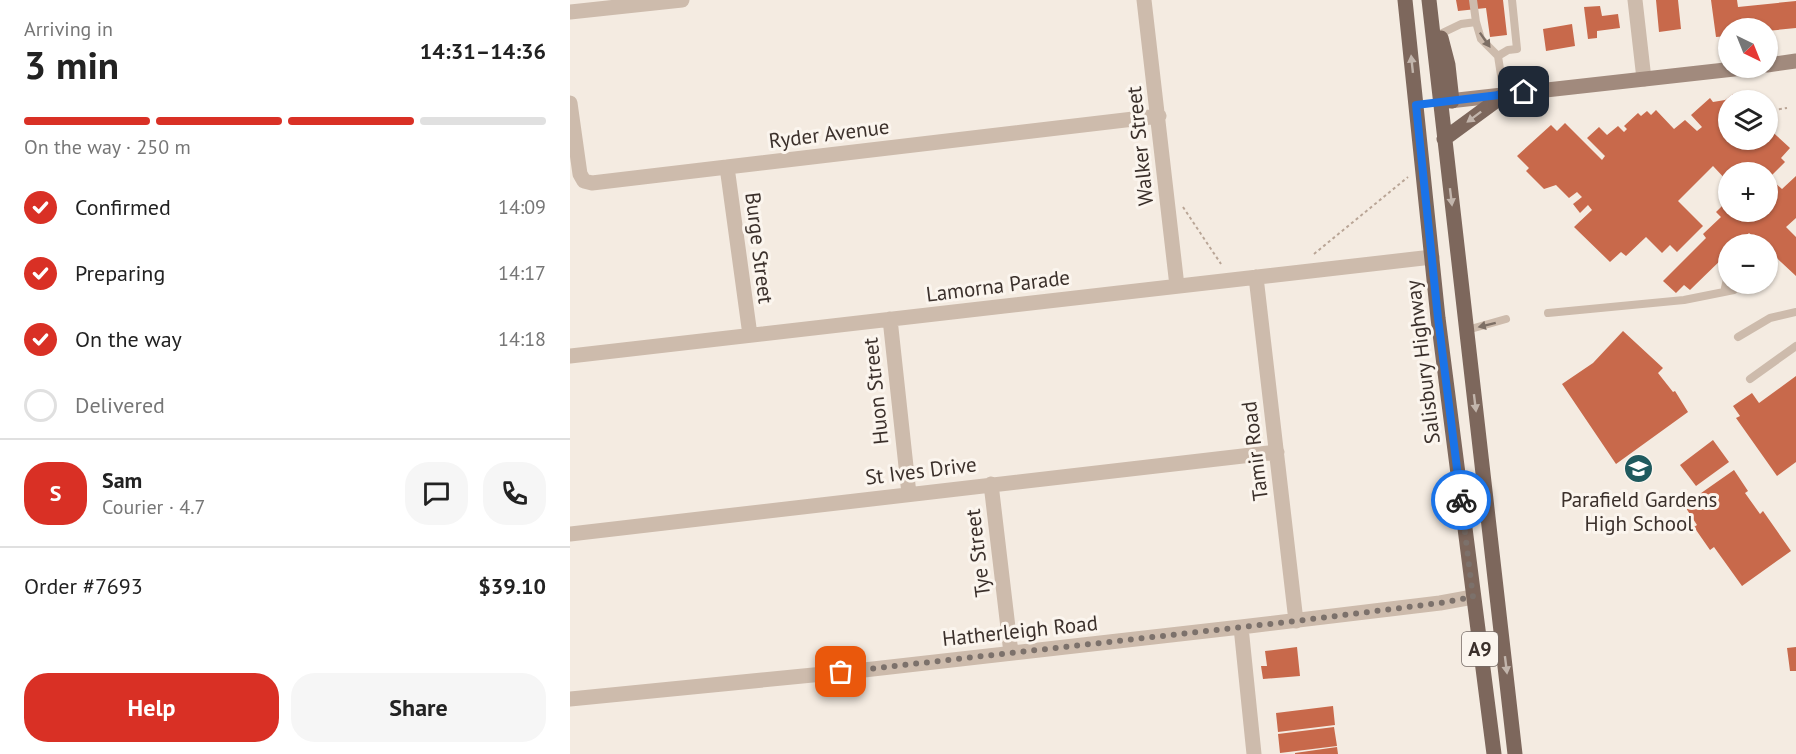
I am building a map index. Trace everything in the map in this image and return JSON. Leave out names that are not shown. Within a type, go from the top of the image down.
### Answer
[{"type":"main road","name":"Salisbury Highway","points":[[1405,0],[1432,257],[1494,754]]},
{"type":"main road","points":[[1429,0],[1436,36]]},
{"type":"main road","name":"A9","points":[[1436,36],[1446,101],[1444,139],[1515,754]]},
{"type":"main road","points":[[1444,139],[1504,95]]},
{"type":"main road","points":[[1416,105],[1446,101]]},
{"type":"main road","points":[[1473,597],[1497,593]]},
{"type":"street","points":[[570,12],[682,0]]},
{"type":"street","name":"Walker Street","points":[[1144,0],[1177,286]]},
{"type":"street","points":[[1635,0],[1644,79]]},
{"type":"street","points":[[1778,63],[1796,61]]},
{"type":"street","points":[[1446,101],[1718,71]]},
{"type":"street","name":"Ryder Avenue","points":[[570,103],[580,174],[584,181],[592,183],[1159,116]]},
{"type":"street","name":"Burge Street","points":[[727,167],[750,335]]},
{"type":"street","name":"Lamorna Parade","points":[[570,356],[1432,257]]},
{"type":"street","name":"Tamir Road","points":[[1256,277],[1296,621]]},
{"type":"street","name":"Huon Street","points":[[890,319],[909,494]]},
{"type":"street","name":"St Ives Drive","points":[[570,534],[1277,452]]},
{"type":"street","name":"Tye Street","points":[[990,484],[1011,653]]},
{"type":"street","name":"Hatherleigh Road","points":[[570,699],[1296,621],[1473,597]]},
{"type":"street","points":[[1241,627],[1254,754]]},
{"type":"lane","points":[[1473,0],[1481,39],[1498,56],[1504,95]]},
{"type":"lane","points":[[1498,56],[1508,50],[1518,49],[1512,0]]},
{"type":"lane","points":[[1436,36],[1461,24],[1476,22]]},
{"type":"lane","points":[[1548,313],[1684,300],[1718,293]]},
{"type":"lane","points":[[1738,337],[1770,318],[1796,312]]},
{"type":"lane","points":[[1467,330],[1506,319]]},
{"type":"lane","points":[[1750,379],[1796,346]]},
{"type":"path","points":[[1778,109],[1787,108]]},
{"type":"path","points":[[1314,254],[1408,177]]},
{"type":"path","points":[[1179,202],[1221,264]]},
{"type":"building","points":[[1456,0],[1503,0],[1507,35],[1490,37],[1486,8],[1458,11]]},
{"type":"building","points":[[1656,0],[1678,0],[1681,29],[1659,32]]},
{"type":"building","points":[[1711,0],[1737,0],[1738,7],[1796,1],[1796,28],[1778,30],[1778,18],[1718,18],[1718,37],[1716,37]]},
{"type":"building","points":[[1600,6],[1602,16],[1618,14],[1620,28],[1597,31],[1597,38],[1588,39],[1584,7]]},
{"type":"building","points":[[1572,24],[1575,46],[1546,51],[1543,29]]},
{"type":"building","points":[[1710,98],[1713,102],[1718,101],[1718,150],[1778,150],[1778,137],[1790,148],[1781,158],[1785,162],[1778,169],[1778,162],[1718,162],[1718,171],[1713,166],[1678,201],[1703,226],[1677,252],[1670,245],[1662,253],[1646,237],[1626,256],[1621,252],[1610,262],[1574,227],[1592,210],[1588,205],[1580,213],[1573,204],[1582,197],[1577,192],[1569,198],[1556,185],[1544,189],[1526,171],[1529,168],[1517,156],[1551,125],[1557,131],[1565,123],[1602,160],[1605,156],[1587,138],[1599,127],[1607,135],[1618,126],[1624,132],[1627,129],[1624,126],[1638,113],[1641,116],[1647,111],[1651,115],[1656,110],[1674,129],[1685,120],[1697,131],[1702,127],[1691,115]]},
{"type":"building","points":[[1796,176],[1796,218],[1786,227],[1796,237],[1796,276],[1778,259],[1778,234],[1718,234],[1718,263],[1690,290],[1684,285],[1676,293],[1663,281],[1706,238],[1703,234],[1718,220],[1718,222],[1778,222],[1778,186],[1782,189]]},
{"type":"building","points":[[1623,331],[1663,368],[1658,373],[1673,392],[1675,391],[1688,412],[1616,464],[1562,384],[1593,363]]},
{"type":"building","points":[[1796,376],[1796,462],[1777,476],[1736,418],[1740,416],[1733,406],[1752,393],[1759,403]]},
{"type":"building","points":[[1713,440],[1729,462],[1696,486],[1680,465]]},
{"type":"building","points":[[1734,470],[1748,491],[1745,493],[1760,514],[1763,511],[1791,551],[1742,586],[1714,547],[1710,550],[1694,527],[1697,525],[1684,505]]},
{"type":"building","points":[[1297,647],[1300,676],[1263,679],[1261,666],[1267,666],[1265,651]]},
{"type":"building","points":[[1796,647],[1796,671],[1790,671],[1787,648]]},
{"type":"building","points":[[1333,706],[1335,725],[1278,732],[1276,713]]},
{"type":"building","points":[[1334,727],[1337,746],[1280,753],[1278,734]]},
{"type":"building","points":[[1337,747],[1338,754],[1295,754],[1295,753]]},
{"type":"way so far","points":[[841,672],[1296,621],[1473,597],[1461,500]]},
{"type":"place","name":"Parafield Gardens High School","points":[[1639,469]]},
{"type":"route","points":[[1461,500],[1438,318],[1416,105],[1524,92]]}]
